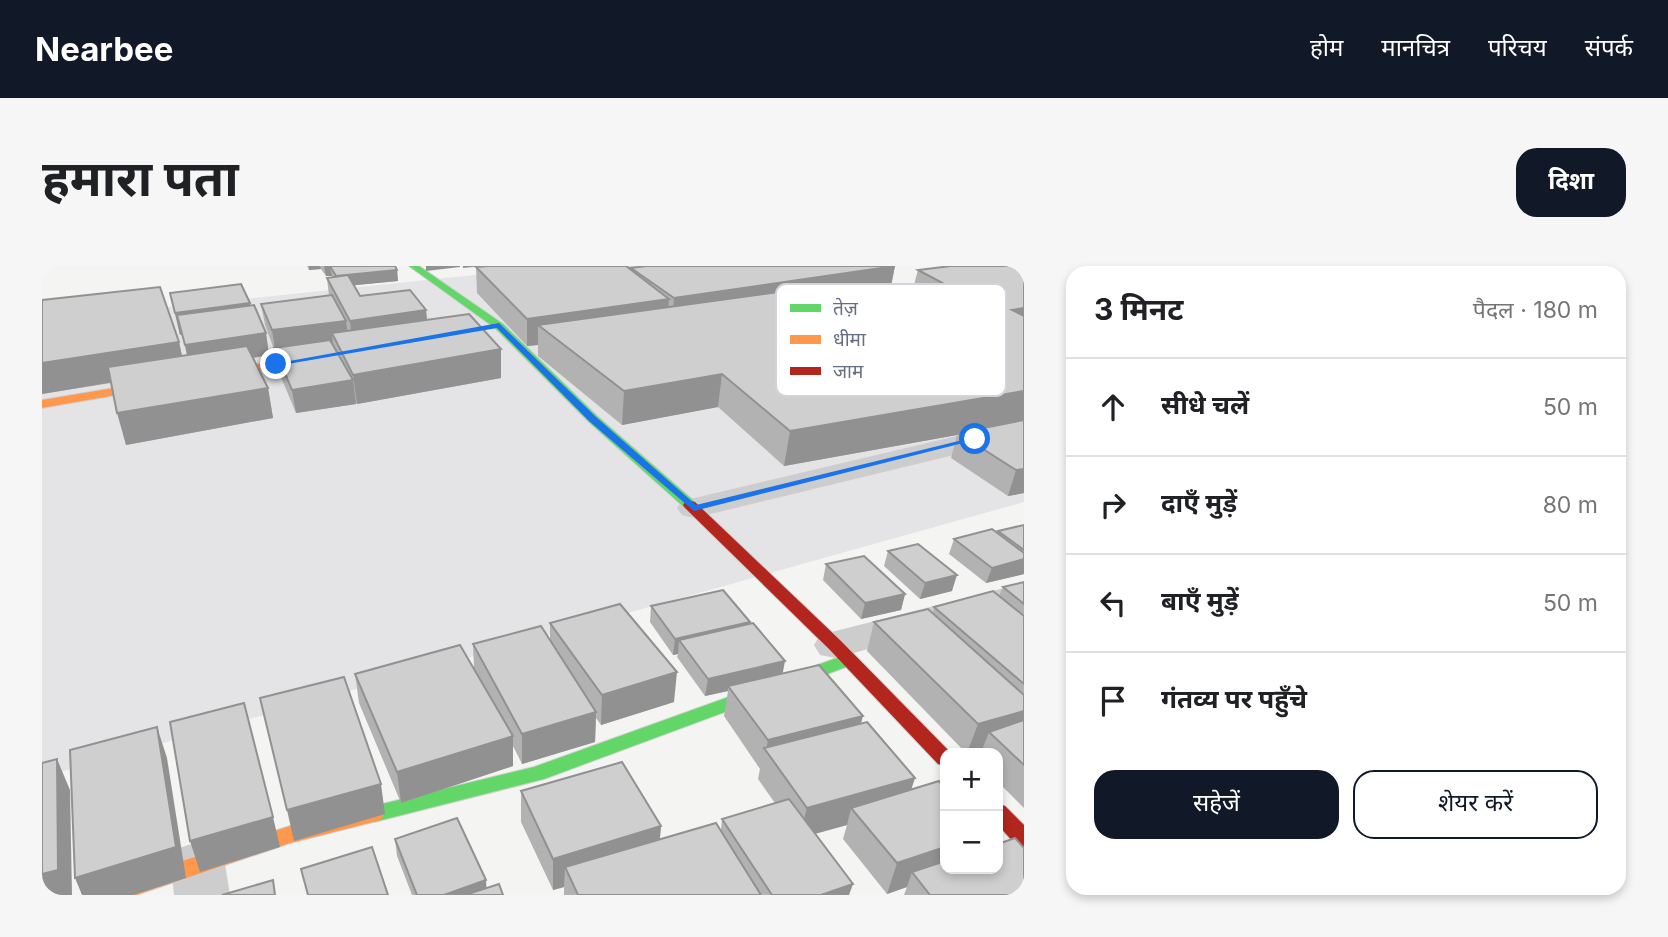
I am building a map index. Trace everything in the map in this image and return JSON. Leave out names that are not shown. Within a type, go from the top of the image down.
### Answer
[{"type":"street","points":[[413,266],[499,326],[593,419],[694,508],[940,754]]},
{"type":"street","points":[[473,330],[499,326]]},
{"type":"street","points":[[523,349],[550,345]]},
{"type":"street","points":[[42,404],[342,352]]},
{"type":"street","points":[[694,508],[1024,429]]},
{"type":"street","points":[[107,895],[200,880],[290,835],[545,792],[841,653],[1024,595]]},
{"type":"street","points":[[1003,817],[1024,838]]},
{"type":"shaded area","points":[[561,266],[818,266],[849,284],[776,284],[776,396],[1006,396],[1006,376],[1024,386],[1024,502],[42,777],[42,320]]},
{"type":"building","points":[[330,266],[395,266],[397,270],[336,276]]},
{"type":"building","points":[[626,266],[669,299],[527,319],[476,267]]},
{"type":"building","points":[[895,266],[674,298],[631,268]]},
{"type":"building","points":[[951,266],[1024,266],[1024,308],[1012,310],[1024,316],[1024,391],[1006,394],[1006,284],[944,284],[918,270]]},
{"type":"building","points":[[348,275],[360,296],[410,290],[426,310],[350,321],[327,278]]},
{"type":"building","points":[[241,284],[250,303],[175,313],[170,293]]},
{"type":"building","points":[[160,287],[179,342],[42,363],[42,300]]},
{"type":"building","points":[[776,292],[776,396],[995,396],[790,431],[722,374],[624,391],[538,325]]},
{"type":"building","points":[[332,295],[346,321],[272,330],[261,304]]},
{"type":"building","points":[[254,305],[266,333],[185,345],[177,315]]},
{"type":"building","points":[[469,314],[501,349],[353,375],[332,333]]},
{"type":"building","points":[[330,340],[353,380],[292,390],[274,348]]},
{"type":"building","points":[[247,346],[268,388],[117,413],[108,367]]},
{"type":"building","points":[[1024,420],[1024,469],[1016,470],[958,433]]},
{"type":"building","points":[[1024,525],[1024,550],[998,531]]},
{"type":"building","points":[[992,529],[1024,553],[1024,559],[992,568],[954,539]]},
{"type":"building","points":[[918,544],[957,575],[925,583],[888,551]]},
{"type":"building","points":[[864,556],[905,594],[865,603],[826,564]]},
{"type":"building","points":[[1024,582],[1024,604],[1003,587]]},
{"type":"building","points":[[723,590],[750,622],[675,639],[651,606]]},
{"type":"building","points":[[993,591],[1024,616],[1024,684],[934,607]]},
{"type":"building","points":[[620,604],[677,672],[602,695],[550,623]]},
{"type":"building","points":[[928,609],[1024,695],[1024,711],[978,724],[874,622]]},
{"type":"building","points":[[753,623],[785,661],[708,679],[679,640]]},
{"type":"building","points":[[541,626],[596,712],[522,734],[473,644]]},
{"type":"building","points":[[460,645],[513,736],[397,772],[355,674]]},
{"type":"building","points":[[819,665],[863,716],[768,740],[728,686]]},
{"type":"building","points":[[344,677],[381,784],[287,810],[260,698]]},
{"type":"building","points":[[244,703],[273,817],[190,841],[170,722]]},
{"type":"building","points":[[1024,720],[1024,765],[989,732]]},
{"type":"building","points":[[867,722],[915,778],[807,808],[764,748]]},
{"type":"building","points":[[157,727],[176,847],[75,878],[70,750]]},
{"type":"building","points":[[57,759],[58,870],[42,874],[42,763]]},
{"type":"building","points":[[622,762],[661,826],[553,859],[521,791]]},
{"type":"building","points":[[939,781],[940,849],[897,863],[851,808]]},
{"type":"building","points":[[789,799],[853,884],[821,895],[772,895],[722,819]]},
{"type":"building","points":[[457,818],[486,880],[444,895],[417,895],[395,839]]},
{"type":"building","points":[[716,823],[761,895],[578,895],[565,867]]},
{"type":"building","points":[[1015,838],[1024,848],[1024,895],[930,895],[912,872],[940,863],[940,874],[1003,874],[1003,842]]},
{"type":"building","points":[[372,847],[388,895],[308,895],[301,869]]},
{"type":"building","points":[[273,880],[275,895],[222,895]]},
{"type":"building","points":[[499,884],[503,895],[465,895]]},
{"type":"traffic: fast","points":[[413,266],[499,326],[593,419],[690,505]]},
{"type":"traffic: fast","points":[[374,814],[537,774],[848,660]]},
{"type":"traffic: slow","points":[[42,404],[330,355]]},
{"type":"traffic: slow","points":[[107,895],[290,835],[374,814]]},
{"type":"traffic: jam","points":[[690,505],[835,645],[940,754]]},
{"type":"traffic: jam","points":[[1003,817],[1024,839]]},
{"type":"route","points":[[276,364],[499,326],[593,419],[694,508],[975,439]]}]
